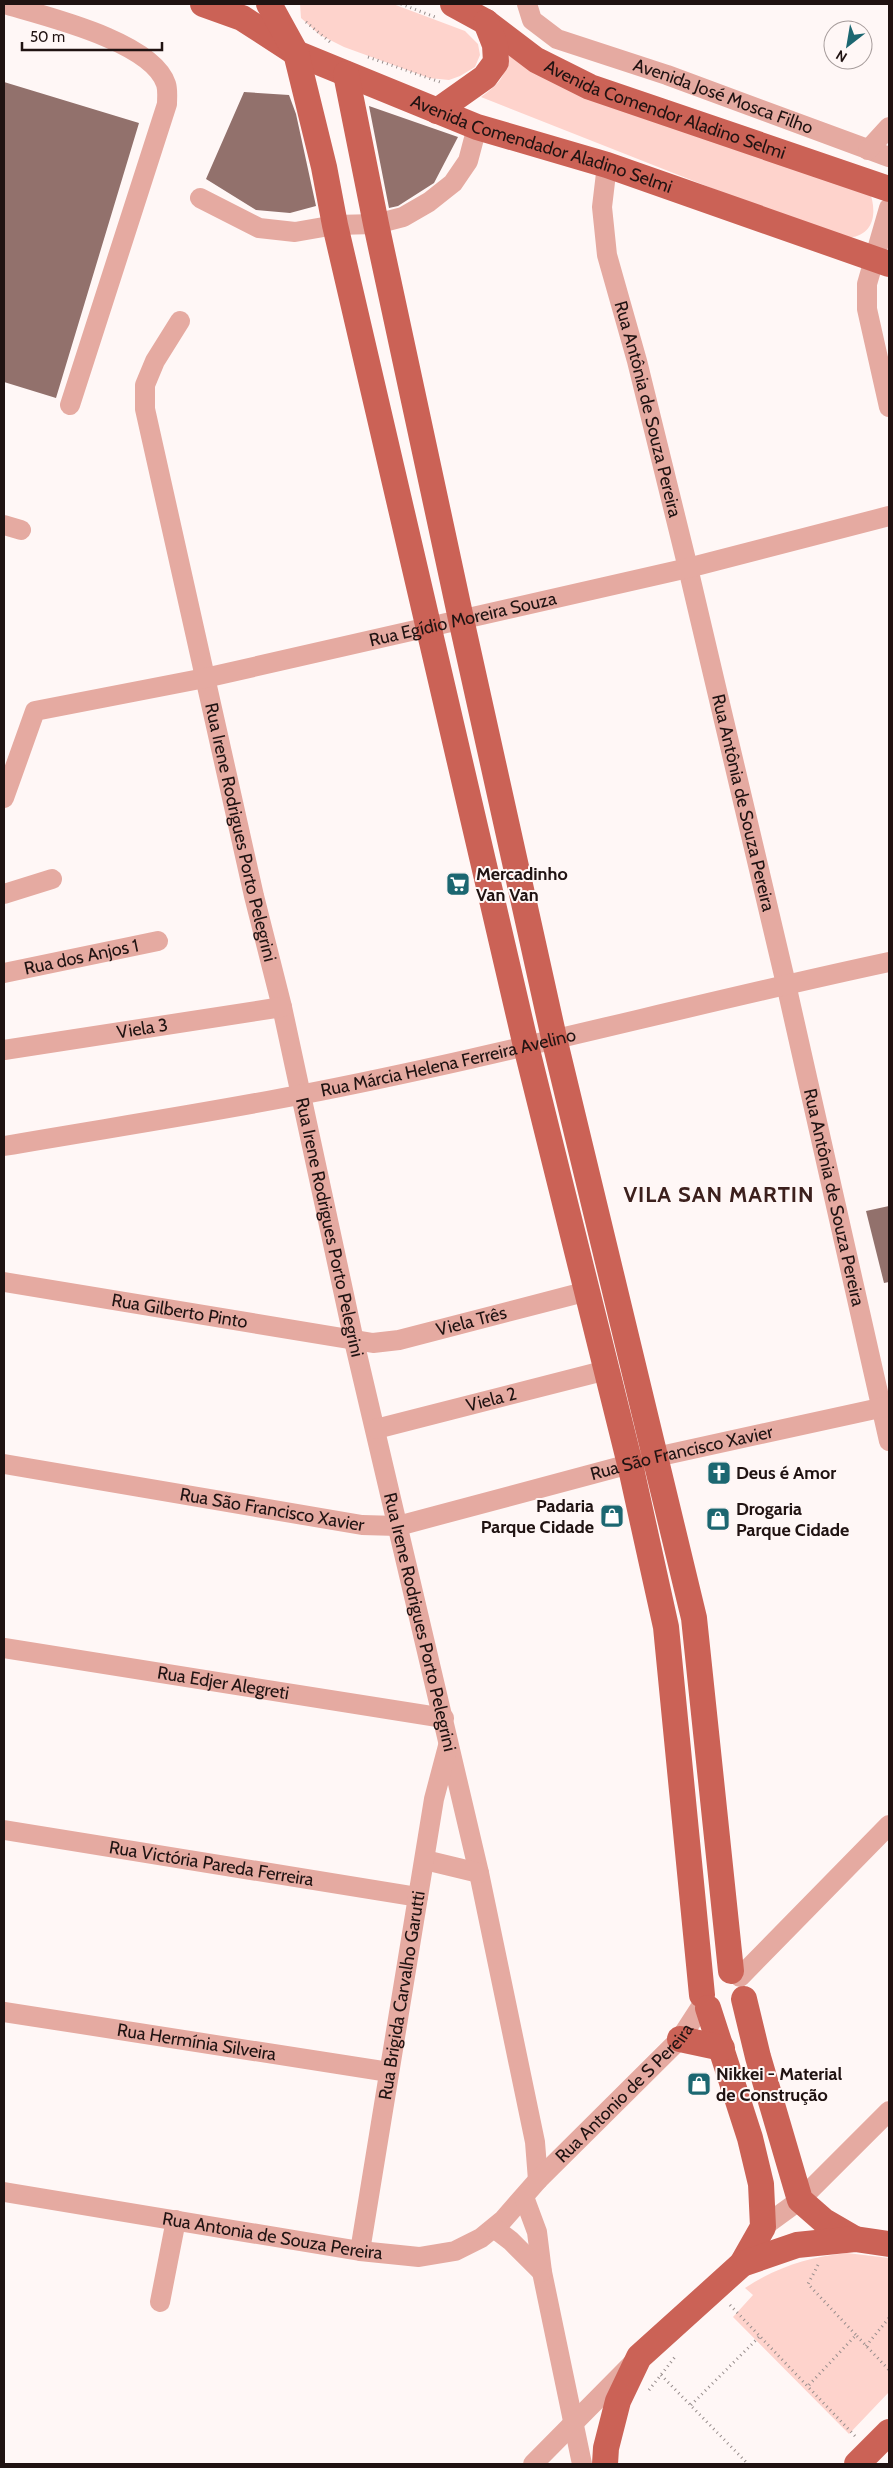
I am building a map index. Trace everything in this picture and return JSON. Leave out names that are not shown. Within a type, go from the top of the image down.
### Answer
[{"type":"main road","name":"Avenida Comendador Aladino Selmi","points":[[203,4],[242,18],[296,54],[353,64],[437,111],[477,127],[607,165],[882,262]]},
{"type":"main road","points":[[269,4],[296,54],[324,167],[335,225],[526,1046],[630,1464],[666,1627],[705,2001],[721,2013],[729,2013],[741,2006],[694,1618],[554,1038],[461,619],[376,224],[353,64]]},
{"type":"main road","name":"Avenida Comendor Aladino Selmi","points":[[445,10],[486,22],[536,60],[590,86],[889,189]]},
{"type":"main road","points":[[437,111],[485,77],[496,62],[495,45],[486,22]]},
{"type":"main road","points":[[605,2464],[606,2448],[618,2401],[639,2357],[742,2264],[763,2227],[761,2184],[750,2138],[702,1988],[709,1974],[716,1970],[738,1982],[800,2200],[824,2222],[854,2239]]},
{"type":"main road","points":[[680,2039],[722,2048]]},
{"type":"main road","points":[[742,2264],[797,2245],[854,2239],[889,2244]]},
{"type":"main road","points":[[859,2453],[889,2432]]},
{"type":"street","points":[[4,4],[93,31],[123,44],[150,62],[166,84],[167,104],[70,405]]},
{"type":"street","name":"Avenida José Mosca Filho","points":[[527,4],[532,20],[557,39],[667,74],[889,157]]},
{"type":"street","points":[[200,198],[259,228],[295,232],[335,225],[376,224],[403,217],[429,202],[453,183],[468,162],[477,127]]},
{"type":"street","points":[[868,150],[889,127]]},
{"type":"street","name":"Rua Antônia de Souza Pereira","points":[[607,165],[602,207],[607,255],[637,361],[688,568],[885,1407],[889,1441]]},
{"type":"street","points":[[889,208],[882,262],[867,284],[867,310],[889,407]]},
{"type":"street","name":"Rua Irene Rodrigues Porto Pelegrini","points":[[180,321],[155,361],[145,385],[145,409],[254,896],[282,1007],[354,1341],[479,1873],[535,2142],[538,2180]]},
{"type":"street","name":"Rua Egídio Moreira Souza","points":[[4,798],[35,711],[205,678],[428,625],[688,568],[889,516]]},
{"type":"street","points":[[4,894],[52,879]]},
{"type":"street","name":"Rua dos Anjos 1","points":[[4,973],[158,941]]},
{"type":"street","name":"Rua Márcia Helena Ferreira Avelino","points":[[4,1146],[300,1095],[526,1046],[786,984],[889,962]]},
{"type":"street","name":"Viela 3","points":[[4,1050],[282,1007]]},
{"type":"street","name":"Rua Gilberto Pinto","points":[[4,1282],[354,1341]]},
{"type":"street","name":"Viela Três","points":[[354,1341],[373,1343],[399,1340],[588,1291]]},
{"type":"street","name":"Viela 2","points":[[376,1429],[607,1370]]},
{"type":"street","name":"Rua São Francisco Xavier","points":[[4,1464],[362,1525],[398,1526],[656,1457],[885,1407]]},
{"type":"street","name":"Rua Edjer Alegreti","points":[[4,1648],[444,1718]]},
{"type":"street","name":"Rua Brigida Carvalho Garutti","points":[[360,2251],[434,1799],[449,1743]]},
{"type":"street","points":[[738,1982],[889,1826]]},
{"type":"street","name":"Rua Victória Pareda Ferreira","points":[[4,1830],[418,1897]]},
{"type":"street","points":[[425,1860],[479,1873]]},
{"type":"street","name":"Rua Antonio de S Pereira","points":[[538,2180],[680,2039],[705,2001]]},
{"type":"street","name":"Rua Hermínia Silveira","points":[[4,2012],[389,2072]]},
{"type":"street","points":[[763,2227],[800,2200],[889,2111]]},
{"type":"street","points":[[535,2142],[562,2156]]},
{"type":"street","points":[[538,2180],[524,2197],[537,2232],[542,2272],[582,2464]]},
{"type":"street","name":"Rua Antonia de Souza Pereira","points":[[4,2192],[360,2251],[419,2257],[455,2251],[481,2238],[494,2228],[524,2197]]},
{"type":"street","points":[[160,2302],[176,2220]]},
{"type":"street","points":[[494,2228],[511,2241],[542,2272]]},
{"type":"street","points":[[533,2464],[639,2357]]},
{"type":"path","points":[[401,4],[445,10]]},
{"type":"path","points":[[304,21],[334,46]]},
{"type":"path","points":[[353,64],[441,82],[450,81]]},
{"type":"path","points":[[808,2284],[889,2370]]},
{"type":"path","points":[[724,2298],[809,2385],[859,2453]]},
{"type":"path","points":[[866,2346],[889,2318]]},
{"type":"path","points":[[809,2385],[856,2335]]},
{"type":"path","points":[[691,2406],[760,2336]]},
{"type":"path","points":[[644,2396],[679,2352]]},
{"type":"path","points":[[661,2375],[748,2464]]},
{"type":"shaded area","points":[[300,4],[393,4],[465,31],[478,44],[480,55],[475,67],[460,76],[449,80],[429,78],[344,47],[320,35],[301,18]]},
{"type":"shaded area","points":[[508,49],[869,190],[873,204],[873,218],[867,230],[861,234],[853,237],[833,236],[481,97],[502,77],[506,66]]},
{"type":"shaded area","points":[[847,2253],[889,2258],[889,2392],[849,2434],[733,2317],[753,2295],[745,2288],[769,2274],[806,2260]]},
{"type":"building","points":[[4,82],[139,123],[56,398],[4,382]]},
{"type":"building","points":[[244,92],[289,95],[296,114],[316,206],[290,213],[256,210],[206,179]]},
{"type":"building","points":[[369,106],[458,137],[434,183],[398,206],[389,208]]},
{"type":"building","points":[[889,1206],[889,1282],[884,1283],[866,1211]]},
{"type":"place","name":"Mercadinho Van Van","points":[[458,884]]},
{"type":"place","name":"Deus é Amor","points":[[719,1473]]},
{"type":"place","name":"Padaria Parque Cidade","points":[[612,1516]]},
{"type":"place","name":"Drogaria Parque Cidade","points":[[718,1519]]},
{"type":"place","name":"Nikkei - Material de Construção","points":[[699,2084]]},
{"type":"district","name":"VILA SAN MARTIN","points":[[719,1194]]}]
